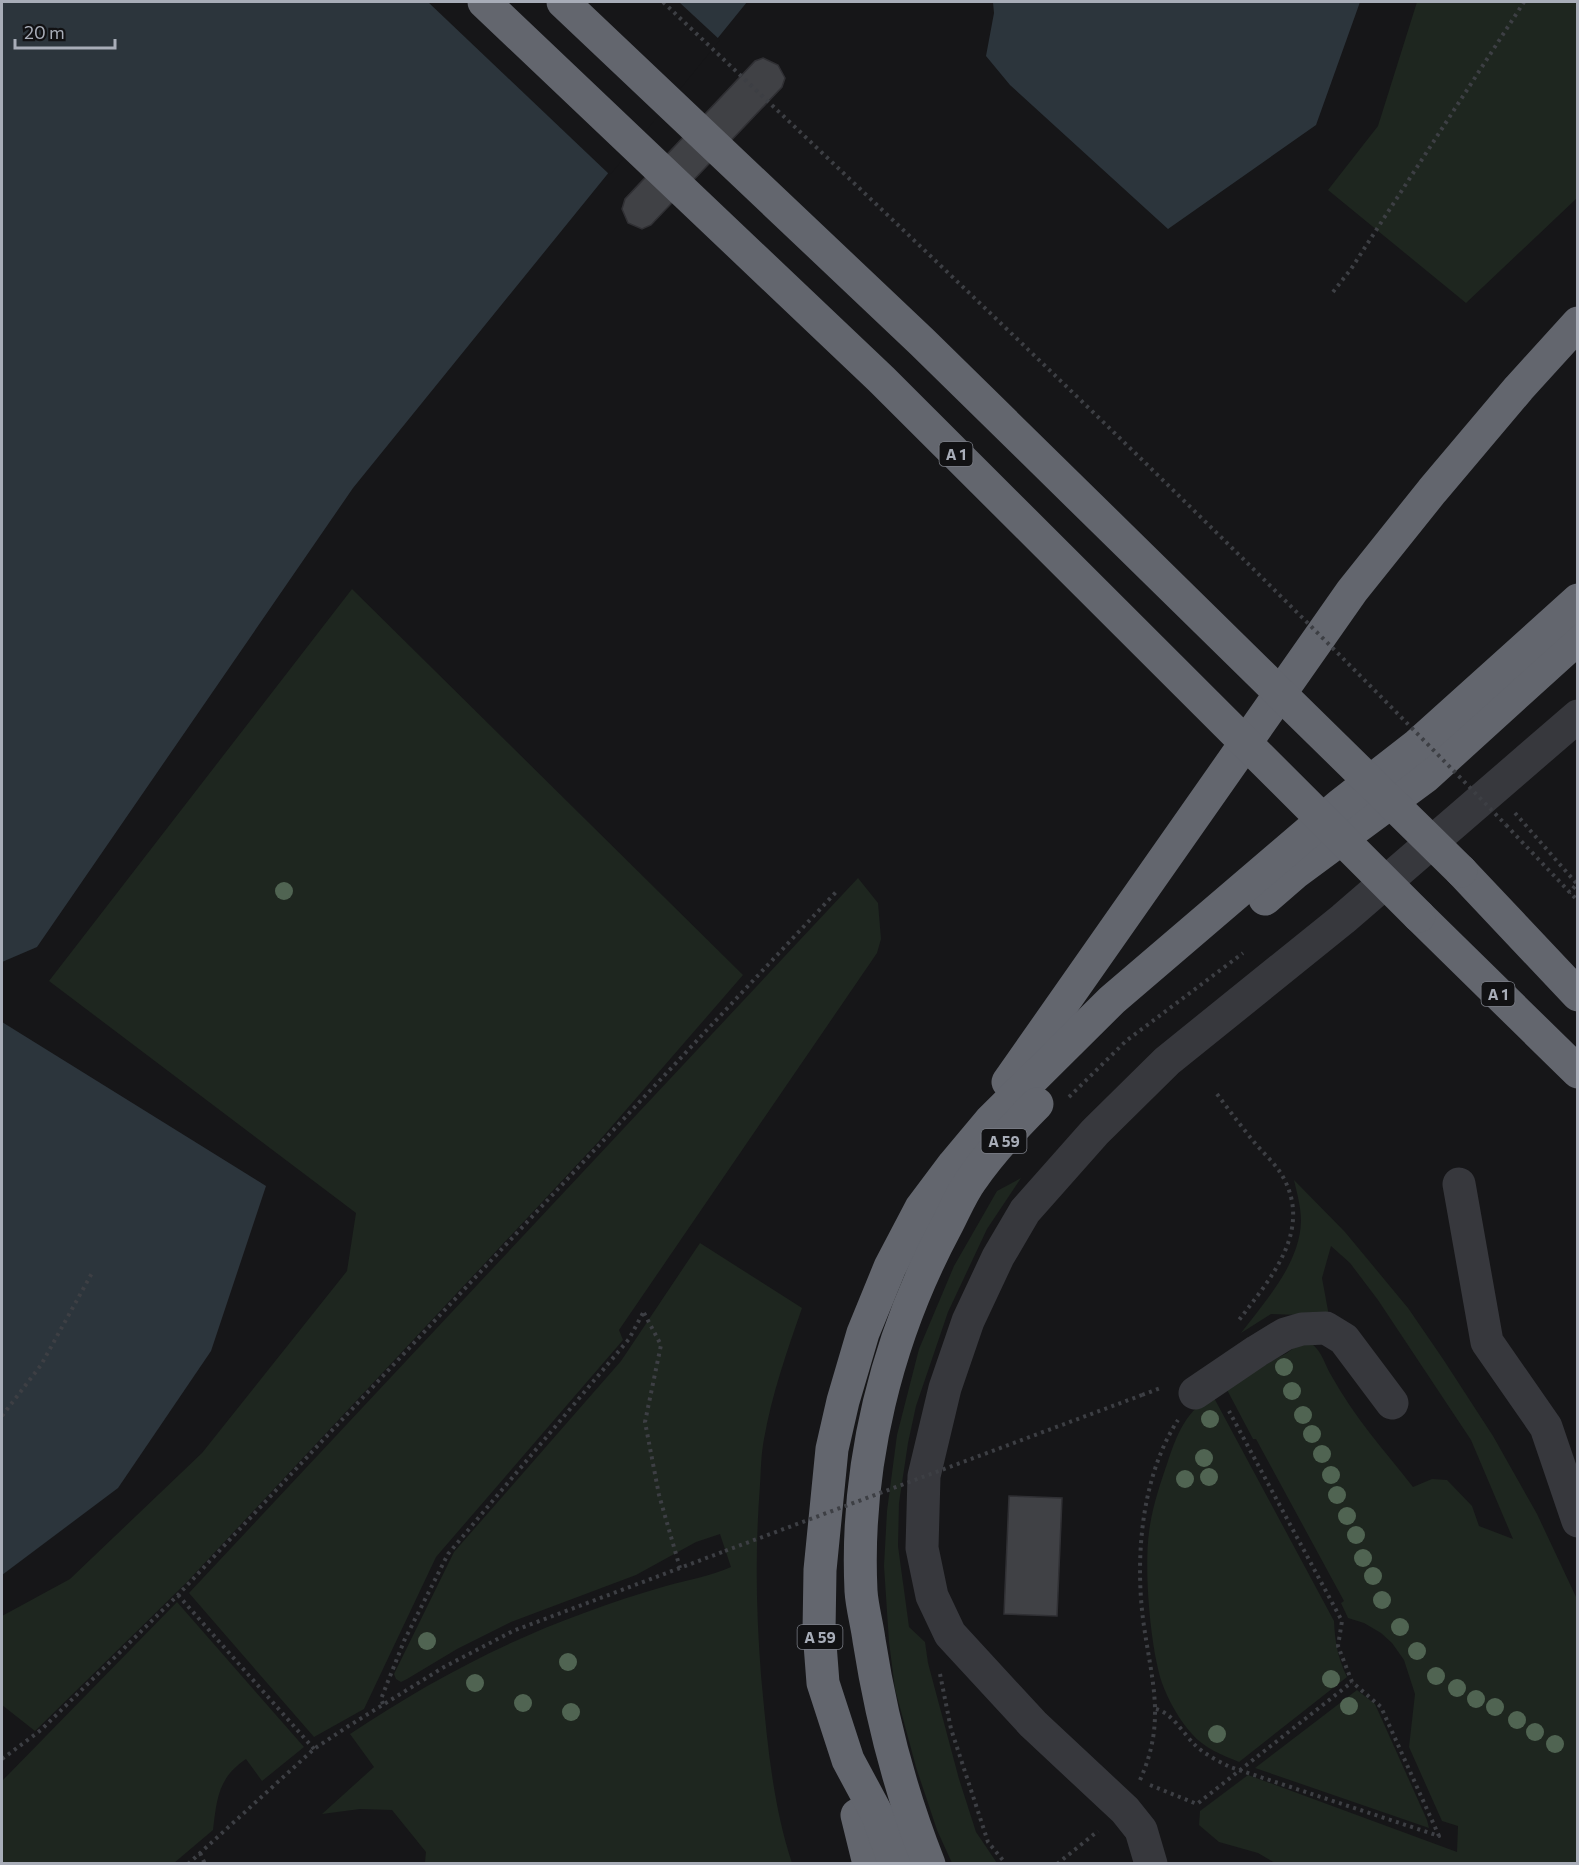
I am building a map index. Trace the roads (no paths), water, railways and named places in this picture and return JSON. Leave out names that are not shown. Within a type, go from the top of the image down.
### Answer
[{"type":"highway","name":"A 1","points":[[484,2],[880,379],[1578,1072]]},
{"type":"highway","points":[[563,2],[922,342],[1461,871],[1578,995]]},
{"type":"highway","points":[[954,1164],[1028,1052],[1352,591],[1504,405],[1578,323]]},
{"type":"highway","name":"A 59","points":[[848,1760],[824,1683],[821,1659],[820,1570],[832,1449],[863,1333],[890,1267],[921,1208],[990,1121],[1112,1000],[1340,805],[1417,745],[1578,600]]},
{"type":"highway","name":"A 59","points":[[929,1863],[899,1779],[875,1682],[861,1593],[861,1535],[868,1457],[881,1393],[907,1312],[934,1249],[971,1180],[1022,1118],[1116,1024],[1295,873],[1425,777],[1578,638]]},
{"type":"highway","points":[[848,1760],[853,1798],[869,1863]]},
{"type":"highway","points":[[848,1760],[877,1814],[895,1863]]},
{"type":"lane","points":[[1151,1863],[1141,1830],[1125,1810],[1033,1724],[950,1634],[932,1596],[922,1548],[924,1476],[945,1388],[968,1321],[998,1257],[1025,1211],[1095,1132],[1167,1061],[1343,918],[1578,716]]},
{"type":"lane","points":[[1459,1184],[1487,1342],[1546,1427],[1578,1521]]},
{"type":"lane","points":[[1204,1387],[1285,1334],[1302,1329],[1326,1328],[1344,1339],[1392,1403]]}]
